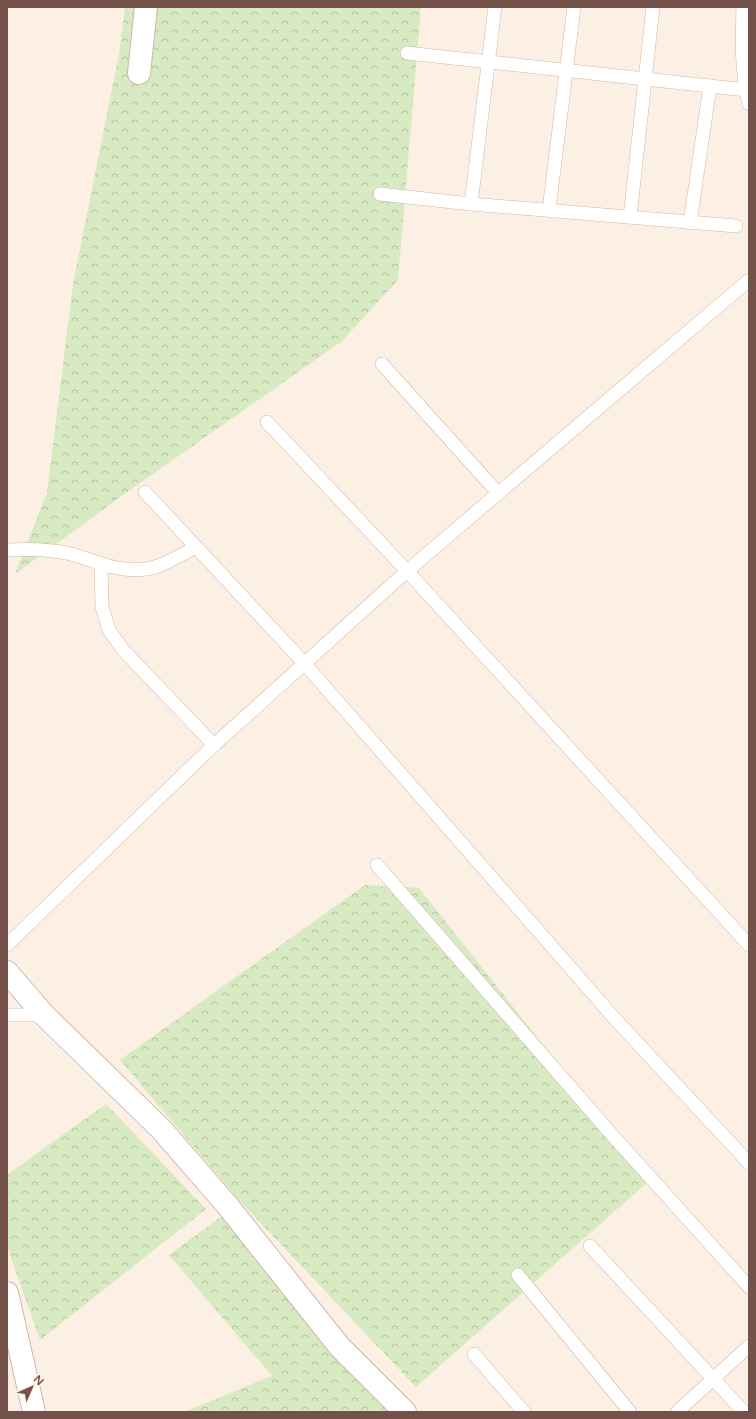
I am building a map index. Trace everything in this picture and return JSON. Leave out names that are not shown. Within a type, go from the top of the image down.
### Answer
[{"type":"street","points":[[139,73],[146,7]]},
{"type":"street","points":[[7,972],[44,1015],[161,1129],[227,1205],[339,1346],[405,1412]]},
{"type":"street","points":[[7,1292],[34,1412]]},
{"type":"lane","points":[[471,204],[495,7]]},
{"type":"lane","points":[[549,210],[574,7]]},
{"type":"lane","points":[[630,217],[644,78],[653,7]]},
{"type":"lane","points":[[743,7],[742,40],[746,90],[749,104]]},
{"type":"lane","points":[[407,53],[746,90]]},
{"type":"lane","points":[[690,223],[710,86]]},
{"type":"lane","points":[[380,194],[471,204],[736,226]]},
{"type":"lane","points":[[7,945],[214,746],[304,663],[407,571],[749,280]]},
{"type":"lane","points":[[382,364],[498,493]]},
{"type":"lane","points":[[267,422],[407,571],[749,945]]},
{"type":"lane","points":[[145,492],[304,663],[616,1020],[749,1163]]},
{"type":"lane","points":[[7,550],[47,549],[72,554],[123,570],[146,569],[166,562],[196,547]]},
{"type":"lane","points":[[101,564],[102,607],[109,630],[124,651],[214,746]]},
{"type":"lane","points":[[377,865],[613,1136],[749,1287]]},
{"type":"lane","points":[[7,1014],[44,1015]]},
{"type":"lane","points":[[590,1246],[744,1412]]},
{"type":"lane","points":[[518,1275],[630,1412]]},
{"type":"lane","points":[[677,1412],[749,1346]]},
{"type":"lane","points":[[474,1354],[524,1412]]},
{"type":"green space","points":[[125,7],[421,7],[398,280],[342,341],[123,495],[15,574],[47,493],[73,284],[119,54]]},
{"type":"green space","points":[[365,885],[419,888],[650,1180],[416,1387],[238,1199],[120,1060]]},
{"type":"green space","points":[[106,1104],[206,1209],[40,1340],[7,1246],[7,1175]]},
{"type":"green space","points":[[222,1216],[407,1412],[184,1412],[272,1376],[169,1255]]}]
